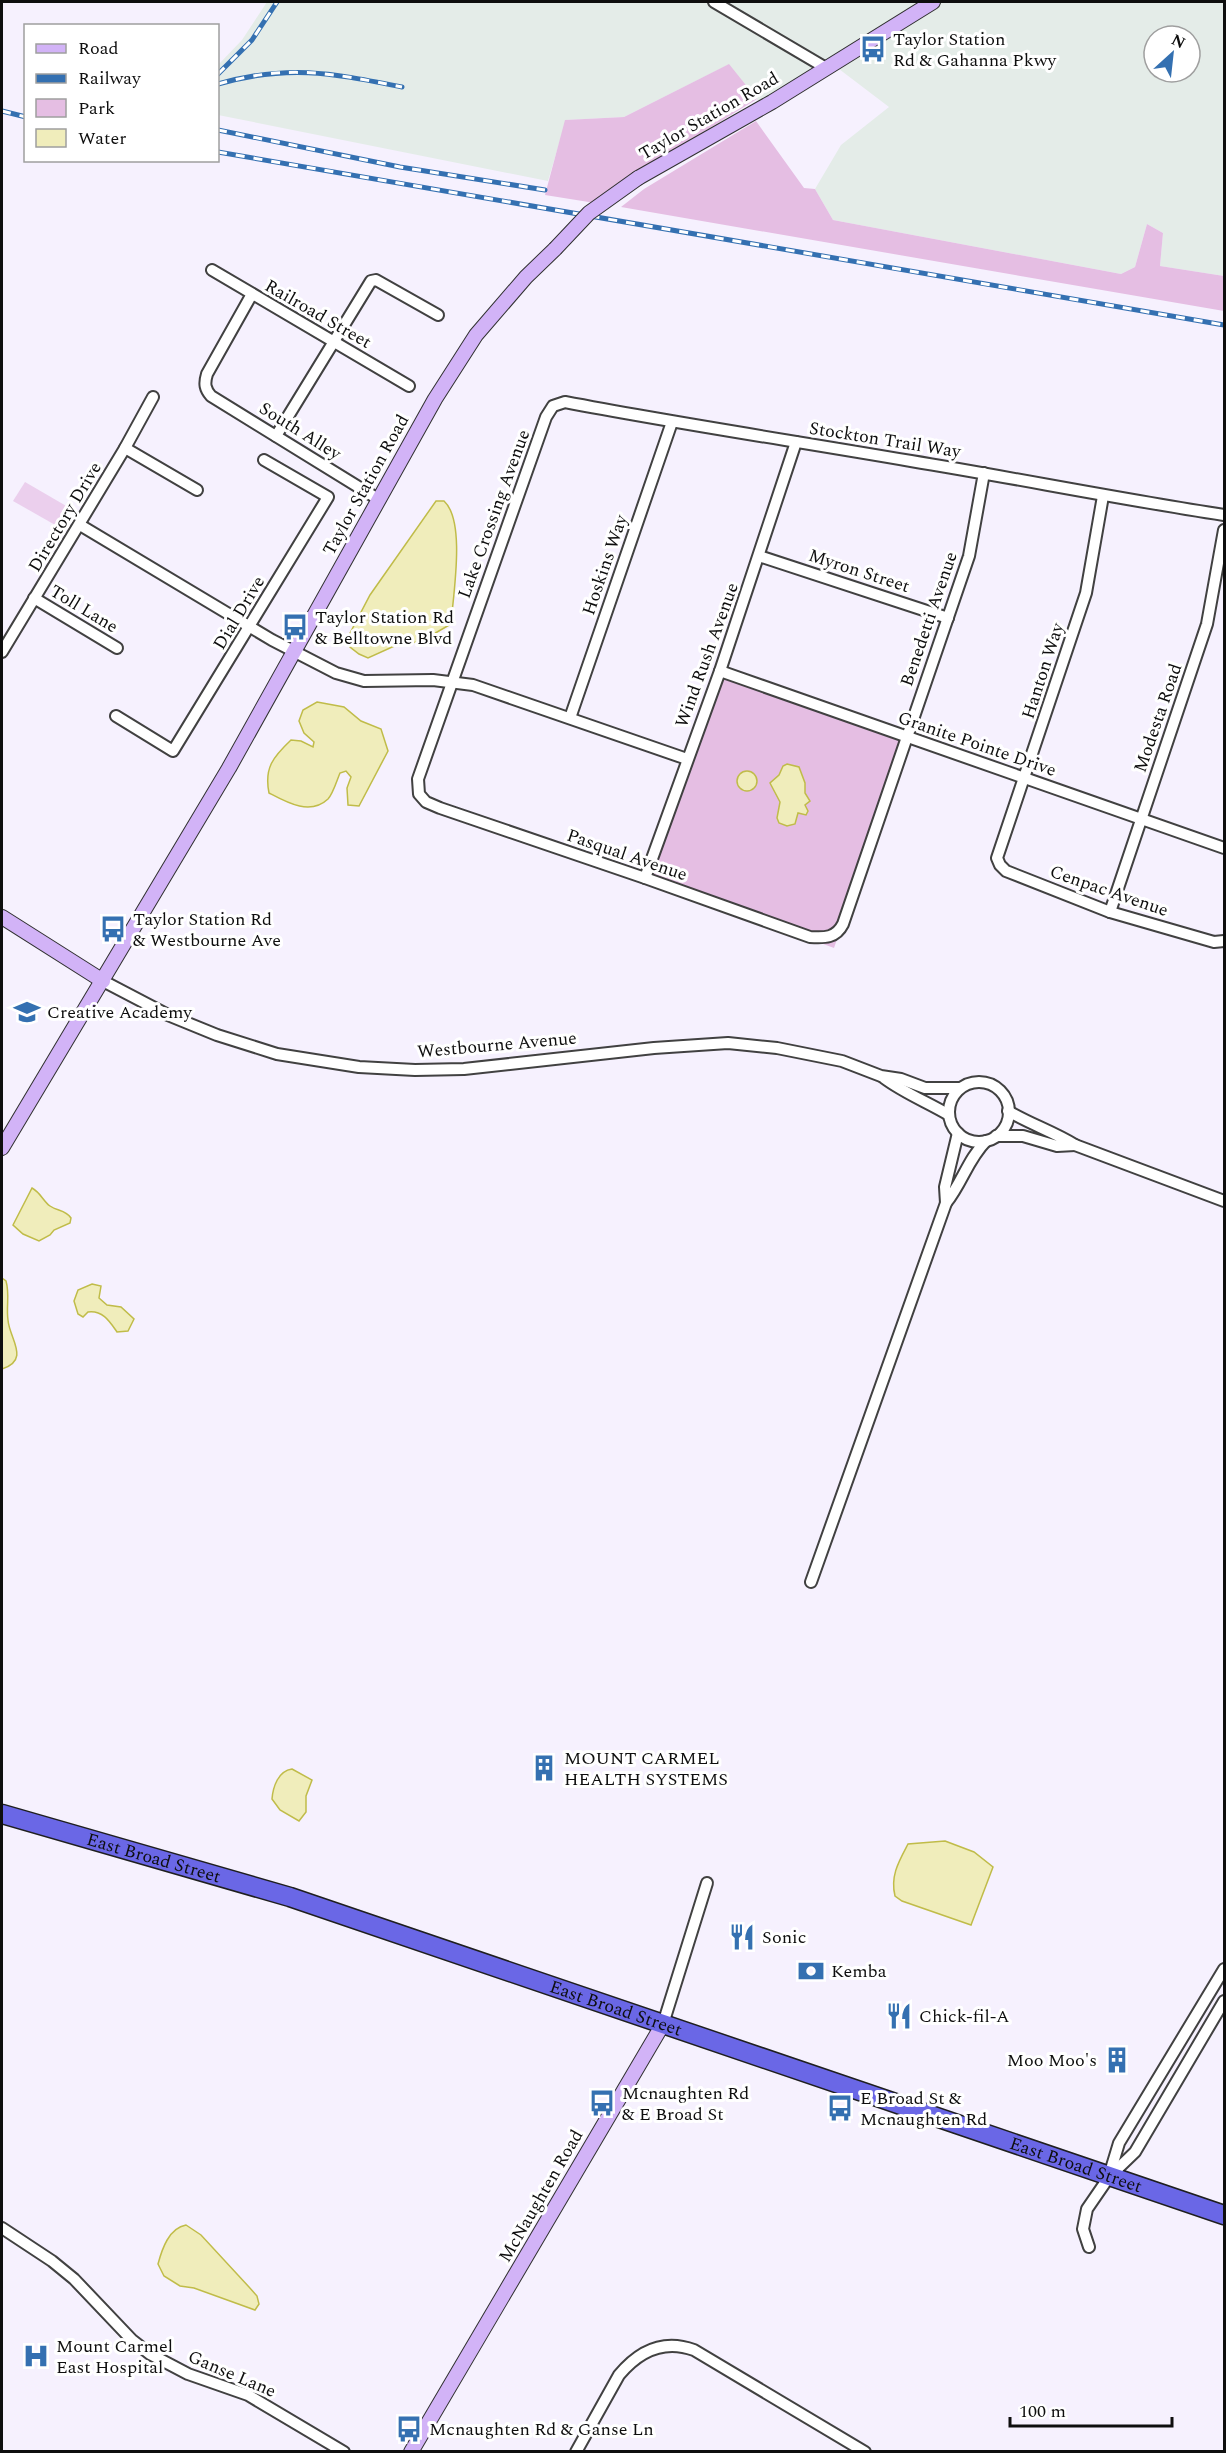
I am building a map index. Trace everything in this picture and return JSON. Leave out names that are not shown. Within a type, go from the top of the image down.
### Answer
[{"type":"highway","name":"East Broad Street","points":[[2,1814],[279,1894],[1224,2216]]},
{"type":"main road","name":"Taylor Station Road","points":[[2,1148],[219,785],[435,399],[476,335],[526,277],[589,213],[638,178],[772,102],[933,2]]},
{"type":"main road","name":"Westbourne Avenue","points":[[2,918],[103,981]]},
{"type":"main road","name":"McNaughten Road","points":[[411,2451],[663,2024]]},
{"type":"street","points":[[714,2],[826,68]]},
{"type":"street","name":"Railroad Street","points":[[212,270],[409,386]]},
{"type":"street","points":[[276,436],[371,281],[376,280],[391,287],[438,315]]},
{"type":"street","name":"South Alley","points":[[252,294],[207,374],[204,382],[206,390],[211,396],[378,499]]},
{"type":"street","name":"Directory Drive","points":[[2,652],[126,448],[153,397]]},
{"type":"street","name":"Stockton Trail Way","points":[[546,417],[553,406],[565,402],[672,422],[984,473],[1102,496],[1224,515]]},
{"type":"street","name":"Lake Crossing Avenue","points":[[419,794],[418,779],[546,417]]},
{"type":"street","name":"Hoskins Way","points":[[570,718],[672,422]]},
{"type":"street","name":"Wind Rush Avenue","points":[[645,878],[720,670],[796,442]]},
{"type":"street","points":[[126,448],[196,490]]},
{"type":"street","name":"Dial Drive","points":[[116,716],[173,751],[328,497],[264,460]]},
{"type":"street","name":"Benedetti Avenue","points":[[829,937],[840,930],[843,924],[969,556],[984,473]]},
{"type":"street","name":"Hanton Way","points":[[998,852],[1025,779],[1086,593],[1102,496]]},
{"type":"street","points":[[80,525],[250,627],[336,673],[364,681],[452,681],[473,685],[687,759]]},
{"type":"street","name":"Modesta Road","points":[[1110,912],[1207,624],[1224,531]]},
{"type":"street","name":"Myron Street","points":[[759,556],[948,618]]},
{"type":"street","name":"Toll Lane","points":[[34,598],[117,648]]},
{"type":"street","name":"Granite Pointe Drive","points":[[720,670],[906,738],[1224,848]]},
{"type":"street","name":"Pasqual Avenue","points":[[419,794],[426,801],[440,808],[810,937],[829,937]]},
{"type":"street","name":"Cenpac Avenue","points":[[998,852],[1000,866],[1006,872],[1110,912],[1214,942],[1224,941]]},
{"type":"street","name":"Westbourne Avenue","points":[[103,981],[168,1015],[217,1035],[277,1054],[359,1067],[415,1070],[464,1069],[654,1048],[729,1043],[777,1048],[842,1061],[882,1076],[901,1079],[925,1088],[960,1088]]},
{"type":"street","name":"Westbourne Avenue","points":[[882,1076],[899,1089],[921,1098],[949,1115]]},
{"type":"street","points":[[811,1582],[946,1203],[956,1191],[974,1153],[991,1139],[1003,1129],[1008,1111],[1002,1094],[987,1083],[968,1084],[960,1088],[949,1105],[952,1125],[958,1133],[976,1142],[991,1139],[1023,1136],[1057,1146],[1074,1145]]},
{"type":"street","points":[[1008,1111],[1074,1145],[1224,1201]]},
{"type":"street","points":[[946,1203],[945,1187],[958,1133]]},
{"type":"street","name":"McNaughten Road","points":[[663,2024],[707,1883]]},
{"type":"street","points":[[1109,2177],[1119,2143],[1224,1970]]},
{"type":"street","points":[[1089,2247],[1083,2229],[1083,2218],[1109,2177],[1135,2152],[1224,2001]]},
{"type":"street","name":"Ganse Lane","points":[[2,2228],[52,2261],[74,2279],[126,2333],[150,2354],[188,2374],[248,2395],[344,2451]]},
{"type":"street","points":[[576,2451],[619,2375],[636,2357],[659,2347],[682,2345],[865,2451]]},
{"type":"shaded area","points":[[267,2],[1224,2],[1224,276],[1160,266],[1163,233],[1147,224],[1135,267],[1121,274],[833,220],[815,189],[841,145],[889,107],[839,69],[767,111],[728,65],[624,117],[566,120],[548,181],[219,115],[219,64],[242,40]]},
{"type":"shaded area","points":[[25,482],[68,507],[57,526],[13,501]]},
{"type":"green space","points":[[729,64],[757,99],[632,176],[595,203],[545,195],[565,120],[624,117]]},
{"type":"green space","points":[[756,121],[804,188],[815,189],[833,220],[1121,274],[1135,267],[1147,224],[1163,233],[1160,266],[1224,276],[1224,311],[621,207],[644,189]]},
{"type":"green space","points":[[720,671],[906,737],[834,948],[645,878]]},
{"type":"water","points":[[436,501],[444,501],[451,511],[455,525],[456,559],[451,624],[420,642],[401,643],[368,658],[359,654],[350,647],[348,637],[370,595]]},
{"type":"water","points":[[317,702],[344,707],[361,721],[381,729],[388,751],[359,806],[348,805],[347,788],[351,777],[346,771],[340,773],[328,799],[314,806],[298,806],[269,793],[268,777],[271,764],[285,746],[291,740],[301,741],[313,747],[314,742],[304,733],[299,721],[303,710]]},
{"type":"water","points":[[787,764],[799,767],[805,783],[805,793],[810,801],[805,805],[808,811],[806,815],[798,813],[795,824],[787,826],[779,823],[777,818],[780,802],[770,783]]},
{"type":"water","points":[[743,771],[751,771],[757,777],[757,785],[751,791],[743,791],[737,785],[737,777]]},
{"type":"water","points":[[32,1188],[50,1206],[67,1213],[71,1218],[70,1223],[54,1230],[39,1241],[23,1234],[13,1225]]},
{"type":"water","points":[[2,1278],[6,1281],[7,1286],[9,1327],[17,1354],[11,1365],[2,1369]]},
{"type":"water","points":[[92,1284],[101,1286],[99,1298],[107,1305],[121,1307],[134,1319],[128,1331],[117,1332],[106,1318],[98,1313],[88,1312],[83,1317],[78,1314],[74,1301],[78,1290]]},
{"type":"water","points":[[292,1769],[312,1780],[306,1796],[306,1812],[299,1821],[280,1810],[272,1799],[280,1776]]},
{"type":"water","points":[[945,1841],[974,1852],[993,1867],[971,1925],[902,1901],[895,1896],[895,1875],[908,1844]]},
{"type":"water","points":[[186,2225],[201,2235],[257,2296],[259,2304],[255,2310],[194,2288],[180,2286],[164,2276],[158,2264],[164,2246],[175,2230]]},
{"type":"railway","points":[[219,73],[252,40],[277,2]]},
{"type":"railway","points":[[219,84],[289,72],[331,75],[402,87]]},
{"type":"railway","points":[[2,111],[24,116]]},
{"type":"railway","points":[[219,130],[400,167],[545,190]]},
{"type":"railway","points":[[219,152],[1224,325]]},
{"type":"place","name":"Taylor Station Rd & Gahanna Pkwy","points":[[873,49]]},
{"type":"place","name":"Taylor Station Rd & Belltowne Blvd","points":[[295,627]]},
{"type":"place","name":"Taylor Station Rd & Westbourne Ave","points":[[113,929]]},
{"type":"place","name":"Creative Academy","points":[[27,1012]]},
{"type":"place","name":"MOUNT CARMEL HEALTH SYSTEMS","points":[[544,1768]]},
{"type":"place","name":"Sonic","points":[[742,1937]]},
{"type":"place","name":"Kemba","points":[[811,1971]]},
{"type":"place","name":"Chick-fil-A","points":[[899,2016]]},
{"type":"place","name":"Moo Moo's","points":[[1117,2060]]},
{"type":"place","name":"Mcnaughten Rd & E Broad St","points":[[602,2103]]},
{"type":"place","name":"E Broad St & Mcnaughten Rd","points":[[840,2108]]},
{"type":"place","name":"Mount Carmel East Hospital","points":[[36,2356]]},
{"type":"place","name":"Mcnaughten Rd & Ganse Ln","points":[[409,2429]]}]
